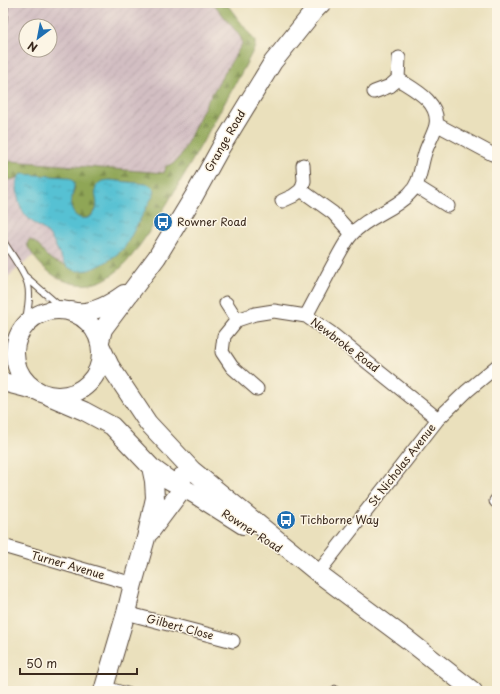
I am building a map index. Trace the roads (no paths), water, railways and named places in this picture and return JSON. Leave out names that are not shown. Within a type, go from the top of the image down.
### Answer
[{"type":"main road","name":"Grange Road","points":[[100,344],[103,329],[157,257],[194,196],[220,147],[270,68],[314,10],[322,3]]},
{"type":"main road","name":"Grange Road","points":[[66,310],[82,313],[96,310],[114,302],[136,285]]},
{"type":"main road","name":"Grange Road","points":[[136,285],[115,326],[112,336],[112,344],[124,382],[148,423]]},
{"type":"main road","points":[[3,343],[31,319],[43,312],[66,310],[79,315],[88,322],[96,332],[100,344],[101,359],[98,370],[85,387],[77,392],[68,395],[42,393],[22,378],[15,362],[15,344],[22,328]]},
{"type":"main road","name":"Rowner Road","points":[[100,344],[110,366],[148,423],[192,470],[318,573],[408,640],[473,691]]},
{"type":"main road","points":[[110,366],[137,424],[182,478],[183,488],[146,538]]},
{"type":"main road","name":"Rowner Road","points":[[3,382],[42,393],[84,411],[112,426],[151,467],[169,480],[196,495],[318,573]]},
{"type":"main road","points":[[104,688],[146,538],[154,498],[154,480],[151,467]]},
{"type":"street","points":[[374,92],[390,86],[398,79],[399,58]]},
{"type":"street","points":[[398,79],[424,96],[431,104],[435,113],[436,124],[492,154]]},
{"type":"street","name":"Newbroke Road","points":[[436,124],[425,153],[420,176],[416,186],[404,200],[364,224],[352,234],[342,249],[306,316],[331,333],[438,419]]},
{"type":"street","points":[[282,201],[301,190],[304,181],[303,165]]},
{"type":"street","points":[[416,186],[448,206]]},
{"type":"street","points":[[301,190],[333,213],[352,234]]},
{"type":"street","points":[[226,303],[237,320]]},
{"type":"street","points":[[257,389],[232,367],[222,352],[224,336],[237,320],[255,314],[274,311],[306,316]]},
{"type":"street","name":"St Nicholas Avenue","points":[[318,573],[438,419],[466,391],[495,371]]},
{"type":"street","name":"Turner Avenue","points":[[3,546],[133,584]]},
{"type":"street","name":"Gilbert Close","points":[[126,613],[233,640]]},
{"type":"lane","points":[[3,24],[5,3]]},
{"type":"lane","points":[[3,241],[25,276],[28,284],[29,295],[22,328]]},
{"type":"lane","points":[[25,276],[66,310]]},
{"type":"lane","points":[[104,688],[128,691]]},
{"type":"water","points":[[22,174],[67,177],[71,179],[74,182],[74,185],[71,207],[75,215],[79,218],[90,217],[94,213],[97,205],[95,193],[97,185],[102,181],[109,180],[146,184],[152,186],[155,192],[125,247],[97,267],[80,271],[73,270],[66,265],[50,237],[45,231],[28,218],[22,210],[18,200],[17,187],[19,176]]},
{"type":"place","name":"Rowner Road","points":[[163,222]]},
{"type":"place","name":"Tichborne Way","points":[[286,520]]}]
